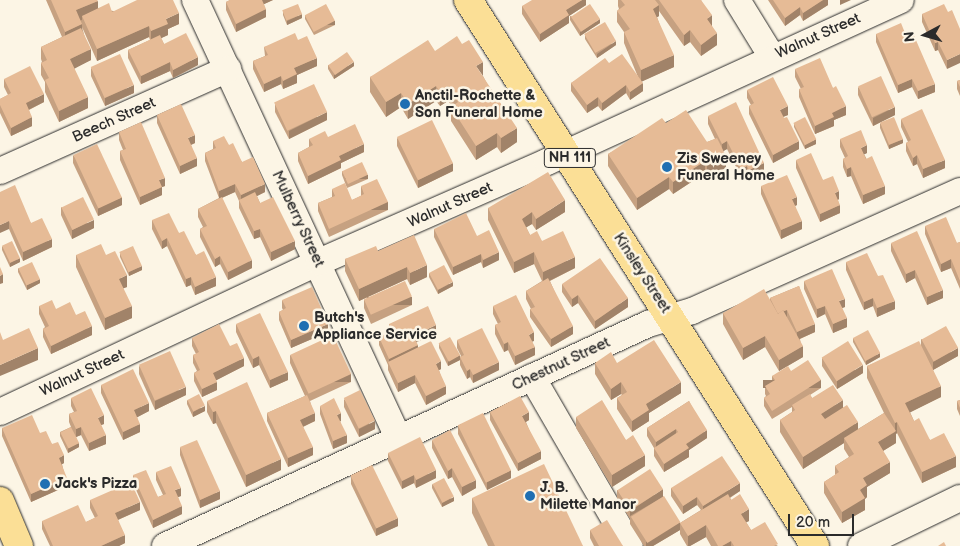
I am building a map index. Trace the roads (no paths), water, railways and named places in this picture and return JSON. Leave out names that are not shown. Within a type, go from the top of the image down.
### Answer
[{"type":"main road","name":"Kinsley Street","points":[[468,0],[815,546]]},
{"type":"main road","points":[[0,502],[19,546]]},
{"type":"street","name":"Mulberry Street","points":[[195,0],[399,439]]},
{"type":"street","points":[[737,0],[772,57]]},
{"type":"street","name":"Walnut Street","points":[[0,412],[318,262],[566,153],[772,57],[901,0]]},
{"type":"street","name":"Beech Street","points":[[0,171],[228,69]]},
{"type":"street","name":"Chestnut Street","points":[[165,546],[532,378],[671,317],[692,311],[960,191]]},
{"type":"street","points":[[532,378],[630,546]]},
{"type":"street","points":[[860,546],[960,498]]},
{"type":"place","name":"Anctil-Rochette & Son Funeral Home","points":[[405,104]]},
{"type":"place","name":"Zis Sweeney Funeral Home","points":[[667,167]]},
{"type":"place","name":"Butch's Appliance Service","points":[[304,326]]},
{"type":"place","name":"Jack's Pizza","points":[[45,484]]},
{"type":"place","name":"J. B. Milette Manor","points":[[530,496]]}]
